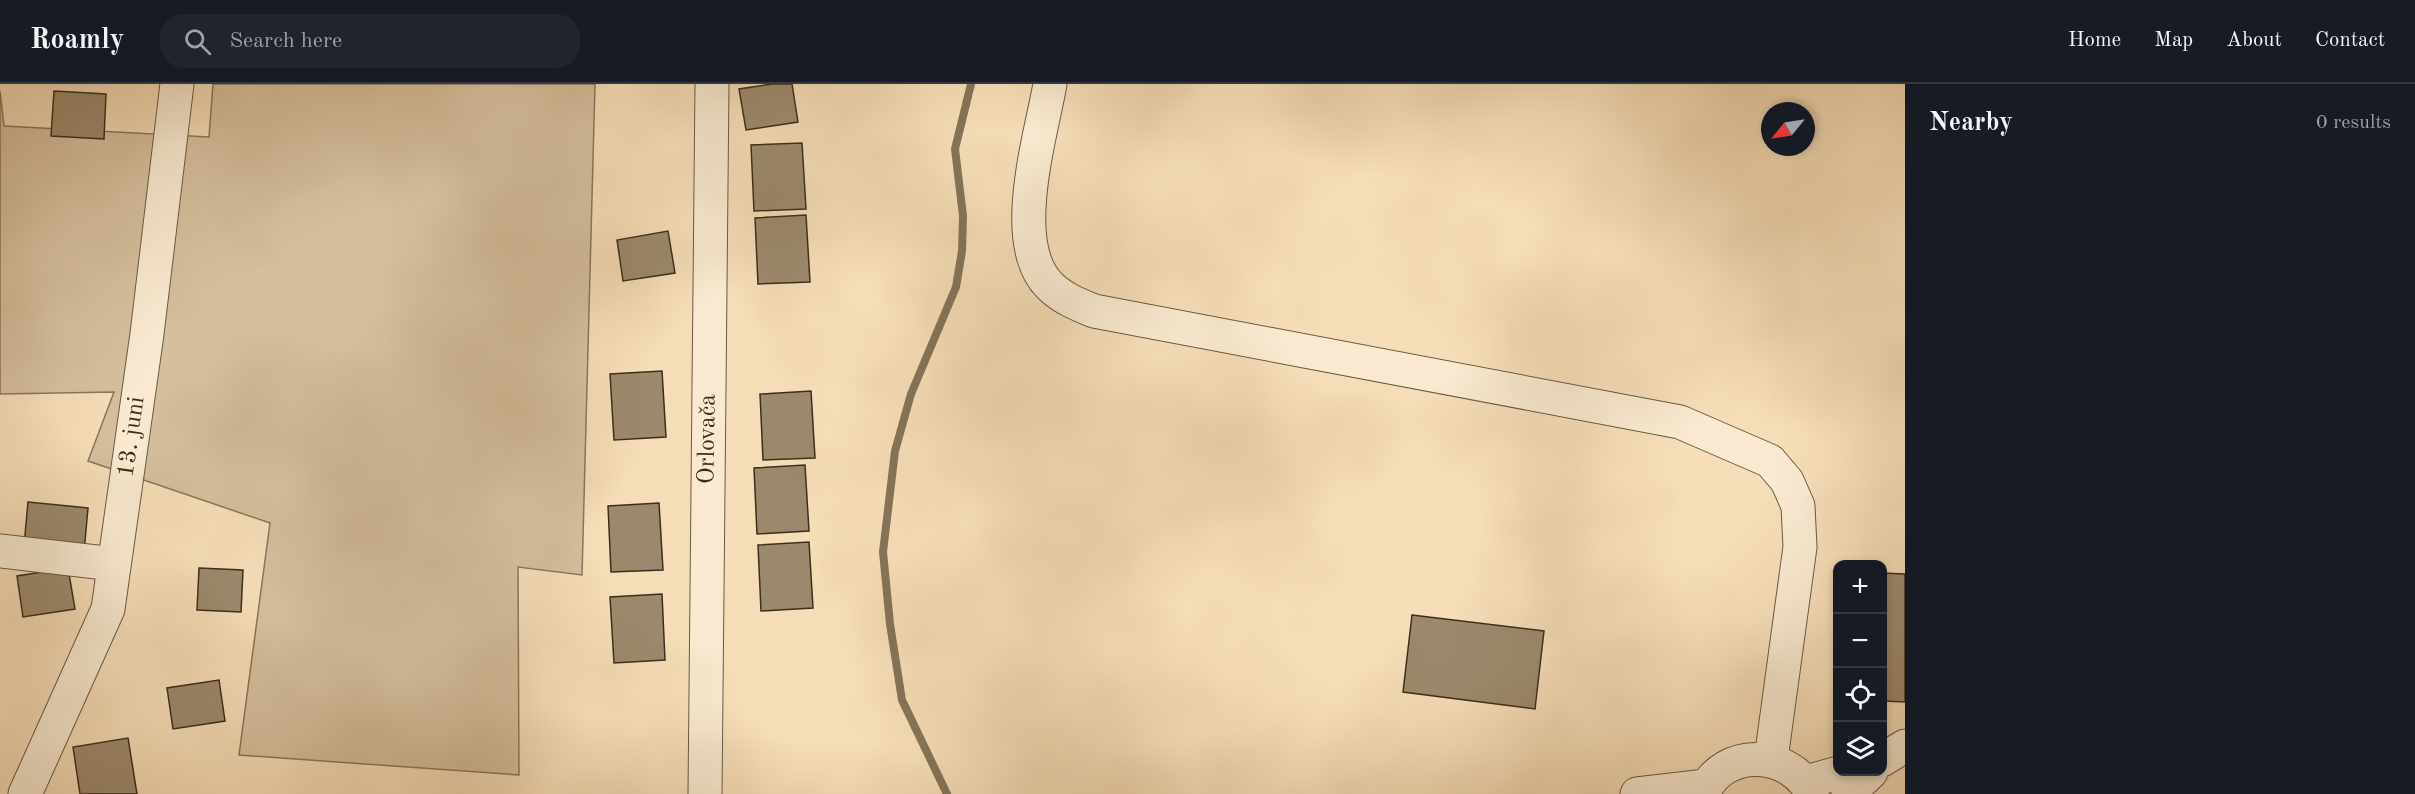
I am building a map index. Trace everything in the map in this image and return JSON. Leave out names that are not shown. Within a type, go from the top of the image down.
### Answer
[{"type":"street","name":"13. juni","points":[[28,784],[58,723],[108,609],[147,334],[177,84]]},
{"type":"street","name":"Orlovača","points":[[705,794],[711,84]]},
{"type":"street","points":[[1050,84],[1028,210],[1028,239],[1036,266],[1048,285],[1068,301],[1094,311],[1680,422],[1770,461],[1787,481],[1798,506],[1800,547],[1771,759]]},
{"type":"street","points":[[0,551],[114,564]]},
{"type":"street","points":[[1887,757],[1905,746]]},
{"type":"street","points":[[1637,794],[1705,790],[1729,765],[1749,759],[1771,759],[1790,767],[1809,788],[1833,776]]},
{"type":"street","points":[[1848,794],[1865,776]]},
{"type":"shaded area","points":[[213,84],[595,84],[582,575],[518,567],[519,775],[239,755],[270,523],[88,461],[114,392],[0,394],[0,91],[4,126],[209,137]]},
{"type":"building","points":[[772,84],[792,84],[798,122],[746,130],[739,89]]},
{"type":"building","points":[[54,91],[106,94],[104,139],[51,136]]},
{"type":"building","points":[[802,143],[806,209],[754,211],[751,145]]},
{"type":"building","points":[[806,215],[810,282],[758,284],[755,218]]},
{"type":"building","points":[[668,231],[675,273],[623,281],[617,240]]},
{"type":"building","points":[[662,371],[666,437],[614,440],[610,374]]},
{"type":"building","points":[[811,391],[815,458],[763,460],[760,394]]},
{"type":"building","points":[[805,465],[809,531],[757,534],[754,468]]},
{"type":"building","points":[[28,502],[88,508],[84,552],[24,546]]},
{"type":"building","points":[[659,503],[663,570],[611,572],[608,506]]},
{"type":"building","points":[[809,542],[813,608],[761,611],[758,545]]},
{"type":"building","points":[[68,568],[75,609],[23,617],[17,576]]},
{"type":"building","points":[[199,568],[243,570],[241,612],[197,610]]},
{"type":"building","points":[[1887,573],[1905,574],[1905,702],[1887,701]]},
{"type":"building","points":[[662,594],[665,660],[614,663],[610,597]]},
{"type":"building","points":[[1412,615],[1544,631],[1535,709],[1403,692]]},
{"type":"building","points":[[219,680],[225,721],[173,729],[167,688]]},
{"type":"building","points":[[128,738],[137,794],[80,794],[73,747]]},
{"type":"waterway","points":[[947,794],[902,700],[890,624],[883,552],[895,451],[911,394],[956,287],[962,251],[963,216],[955,149],[971,84]]}]
